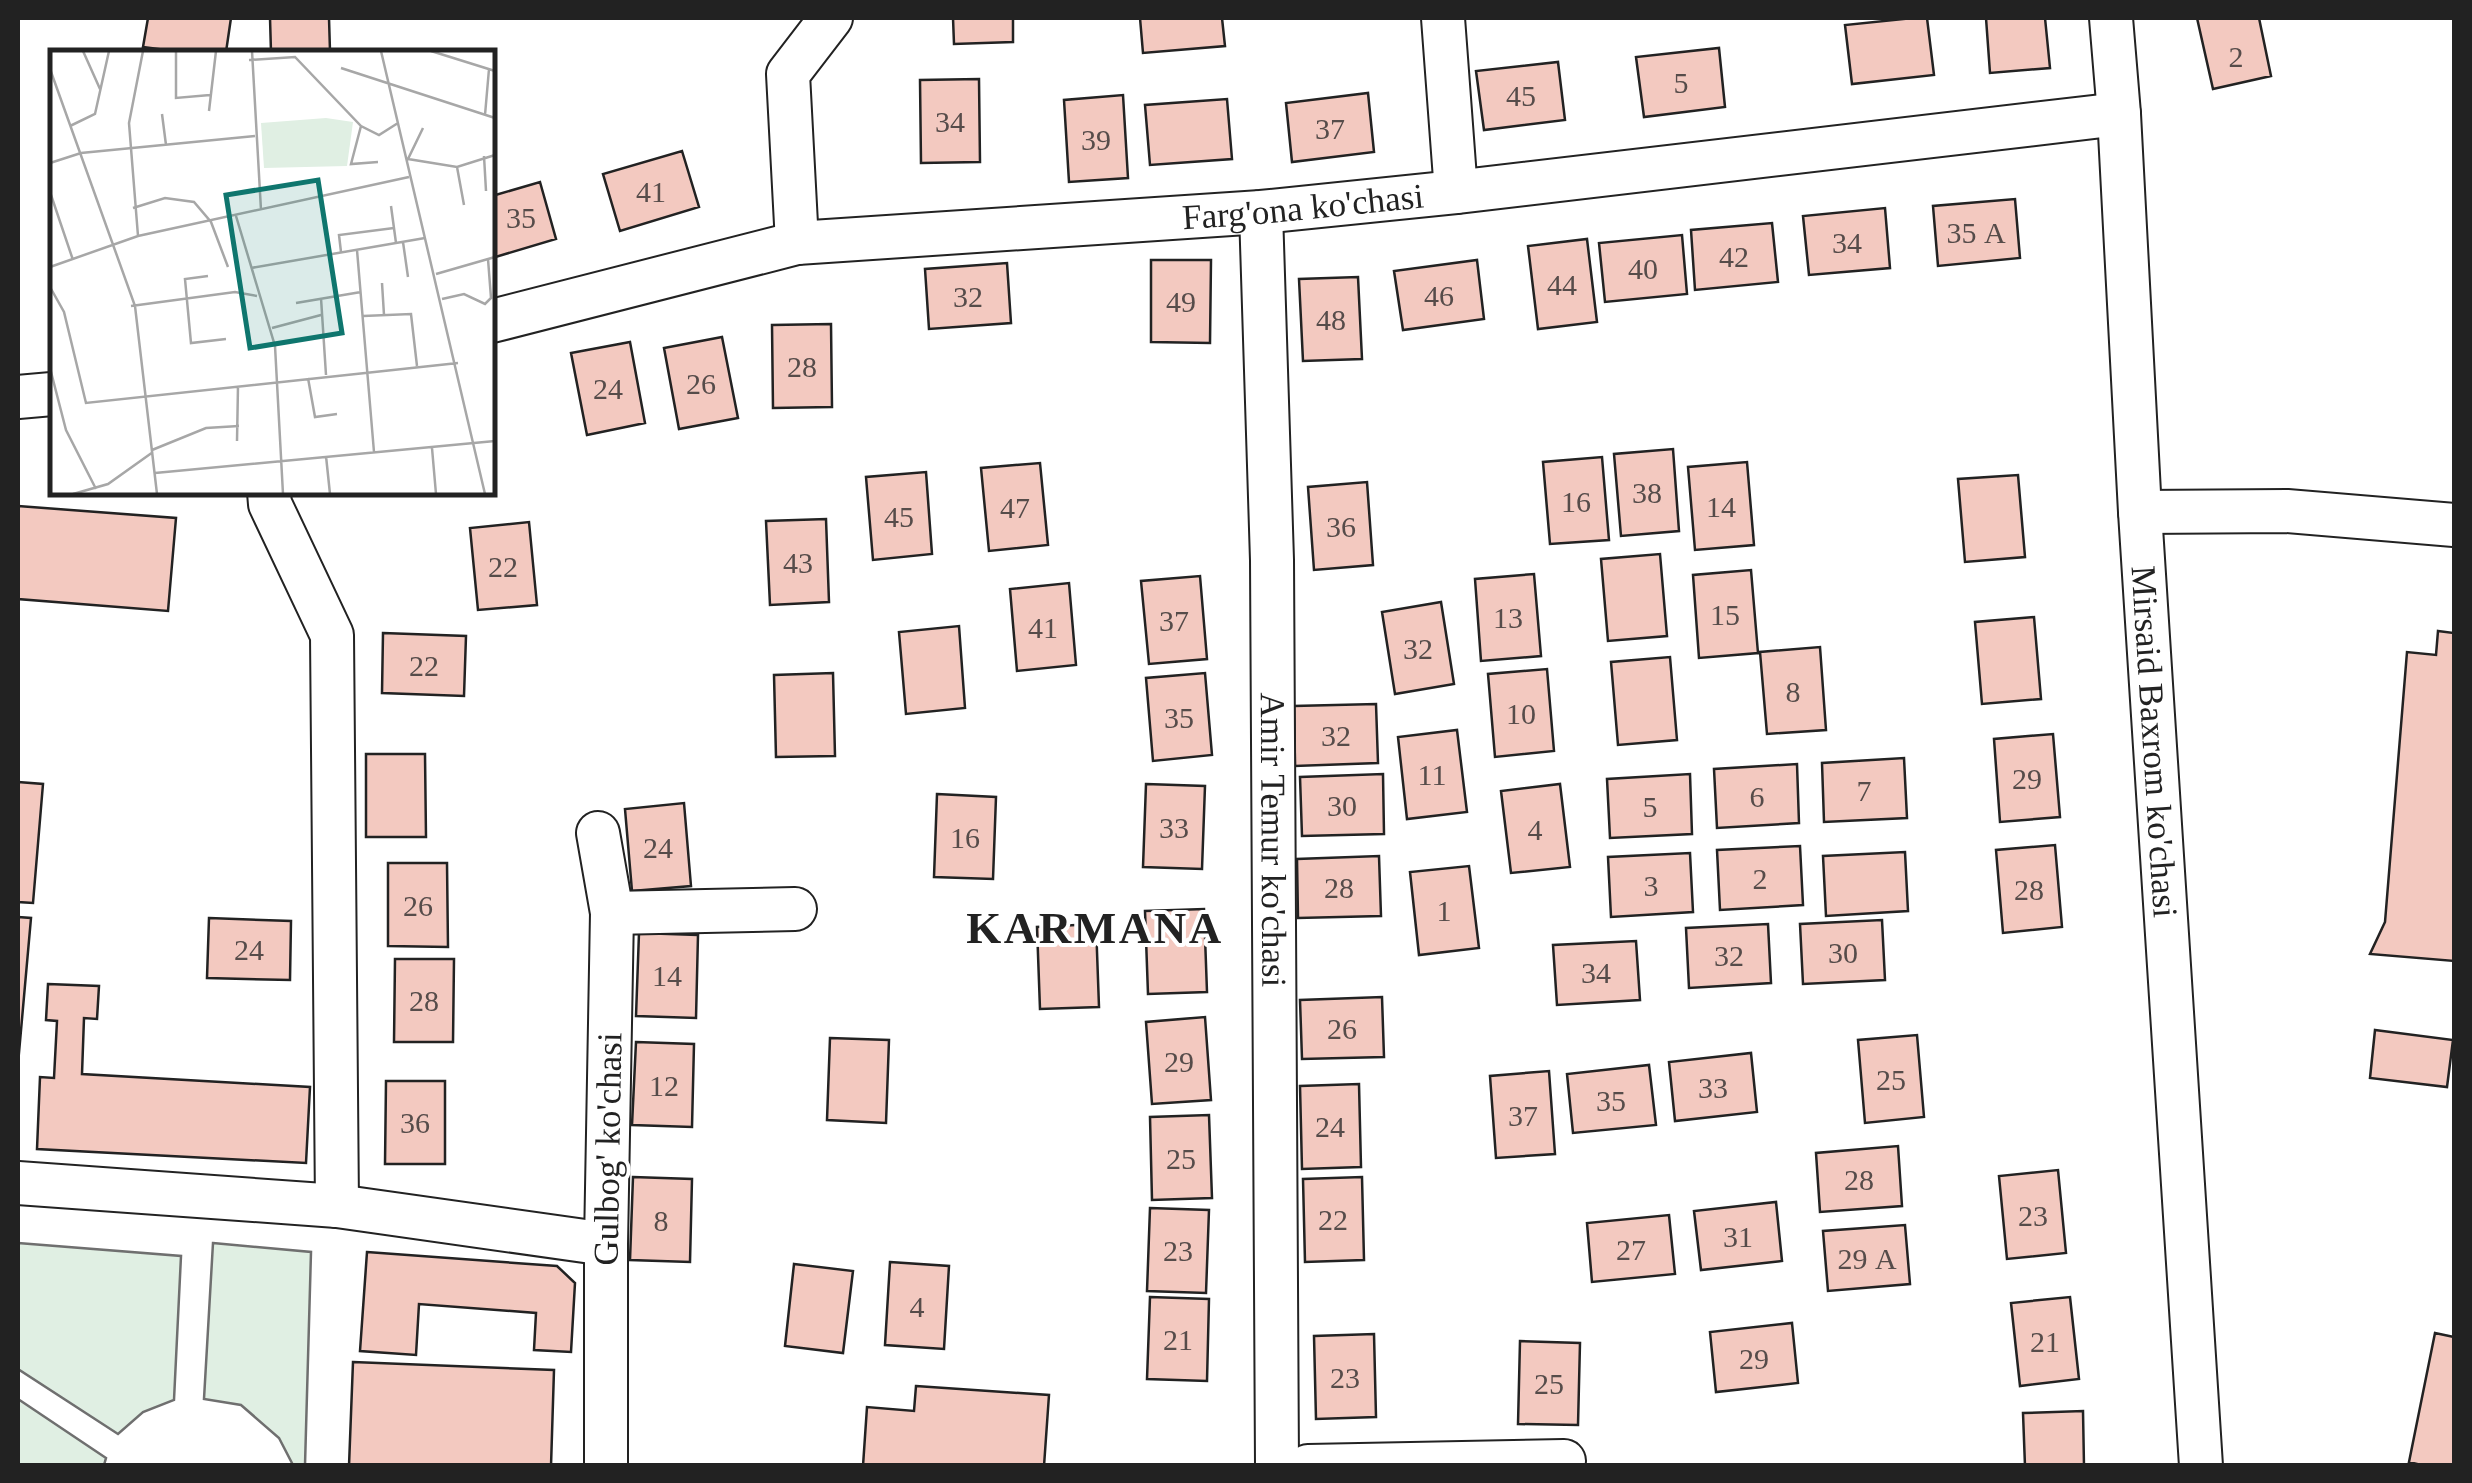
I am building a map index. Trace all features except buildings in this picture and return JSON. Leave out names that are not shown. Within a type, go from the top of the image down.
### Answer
[{"type":"street","points":[[798,244],[788,74],[831,18]]},
{"type":"street","points":[[1443,18],[1456,192]]},
{"type":"street","name":"Mirsaid Baxrom ko'chasi","points":[[2112,18],[2201,1466]]},
{"type":"street","name":"Farg'ona ko'chasi","points":[[495,320],[798,244],[1261,212],[2119,114]]},
{"type":"street","name":"Amir Temur ko'chasi","points":[[1261,212],[1272,560],[1277,1466]]},
{"type":"street","points":[[18,397],[50,394]]},
{"type":"street","points":[[269,495],[332,635],[337,1206]]},
{"type":"street","points":[[2140,512],[2287,511],[2454,525]]},
{"type":"street","name":"Gulbog' ko'chasi","points":[[598,833],[612,913],[606,1466]]},
{"type":"street","points":[[612,913],[795,908]]},
{"type":"street","points":[[18,1182],[337,1206],[606,1244]]},
{"type":"street","points":[[1308,1466],[1564,1461]]},
{"type":"green space","points":[[18,1243],[181,1256],[174,1400],[143,1412],[118,1434],[18,1369]]},
{"type":"green space","points":[[213,1243],[311,1252],[305,1465],[293,1465],[279,1438],[241,1405],[204,1399]]},
{"type":"green space","points":[[18,1399],[106,1458],[104,1465],[18,1465]]},
{"type":"district","name":"KARMANA","points":[[1095,928]]}]
